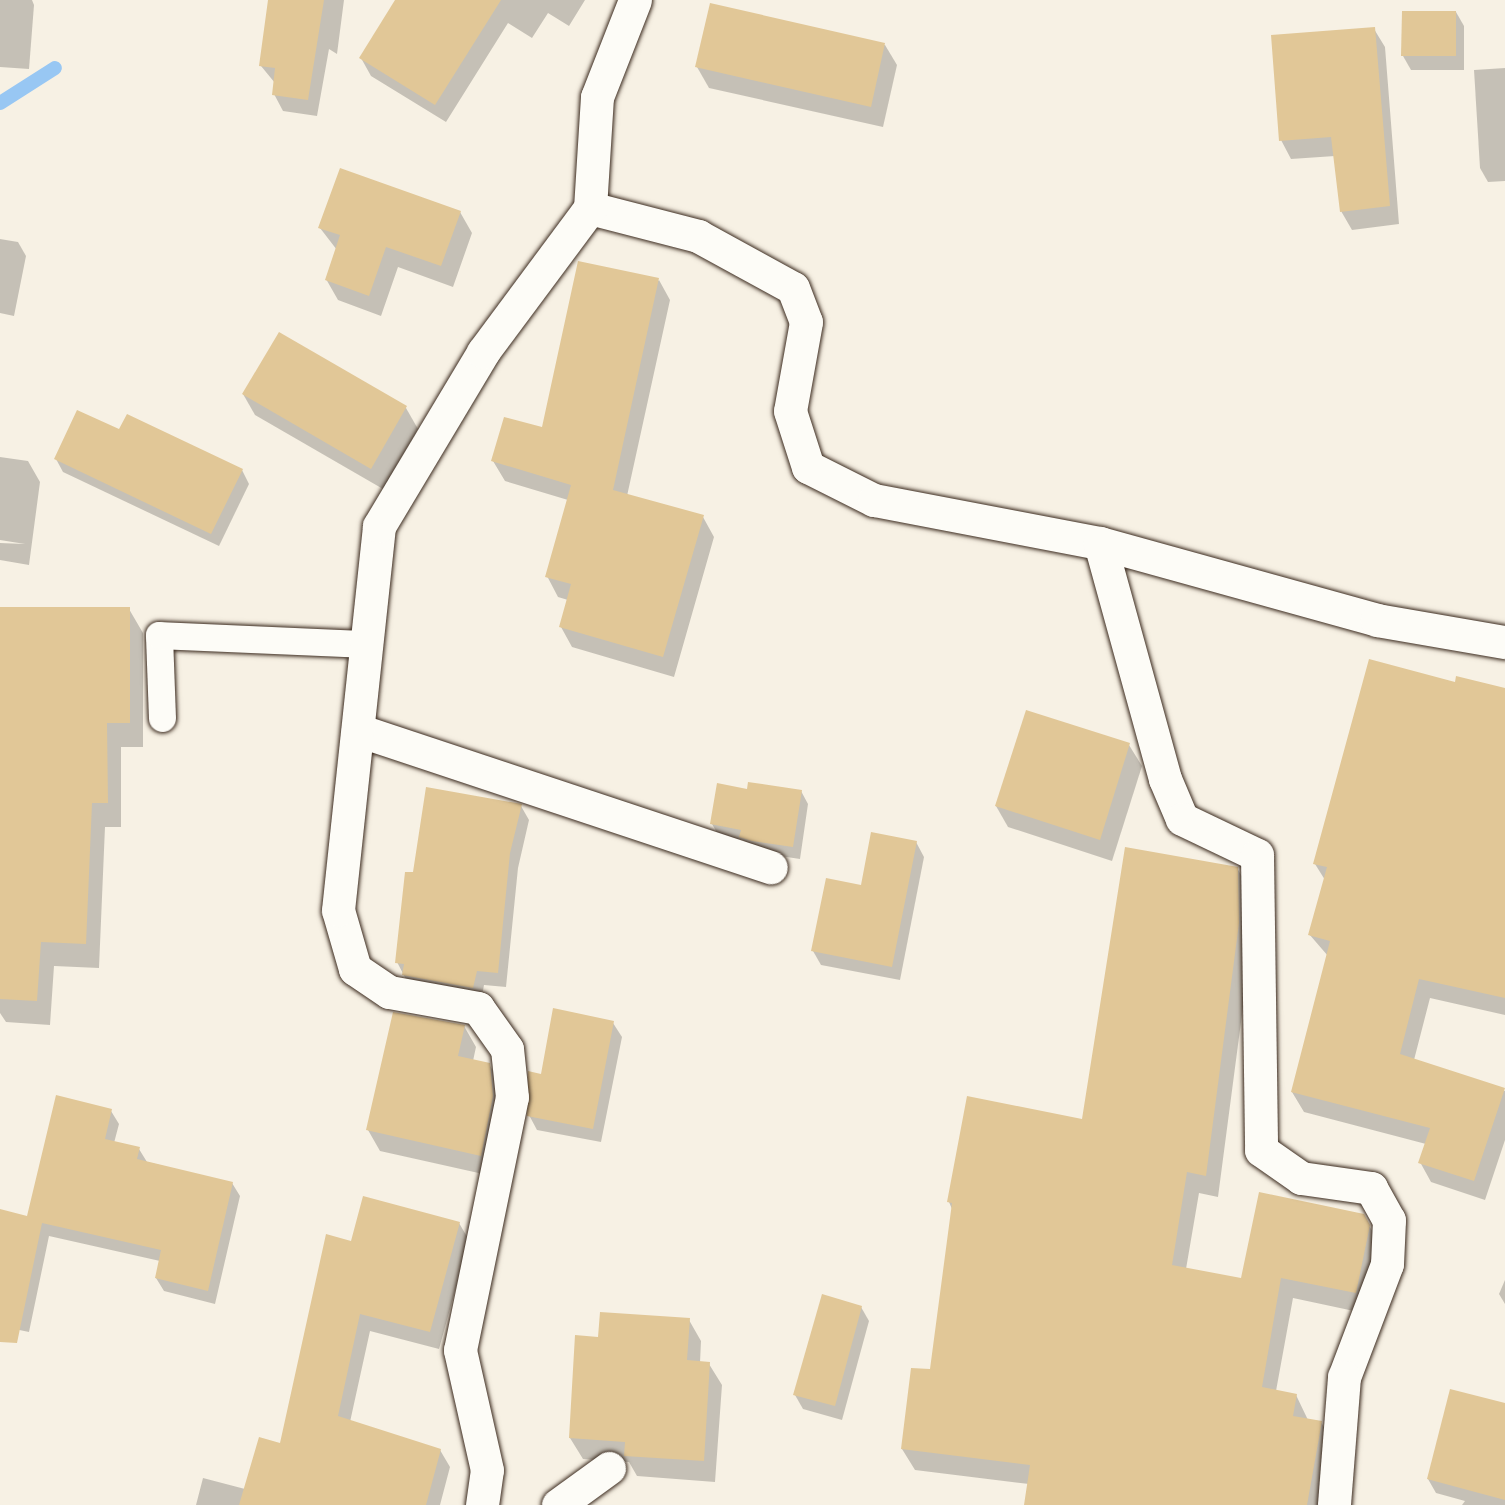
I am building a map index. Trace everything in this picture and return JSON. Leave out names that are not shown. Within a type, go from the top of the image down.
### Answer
[{"type":"street","points":[[482,1505],[487,1470],[460,1350],[512,1097],[507,1049],[478,1008],[389,992],[355,969],[338,910],[379,526],[483,352],[590,208],[597,97],[635,0]]},
{"type":"street","points":[[590,208],[698,236],[793,288],[806,322],[790,411],[808,467],[874,500],[1100,543],[1377,620],[1505,642]]},
{"type":"street","points":[[1100,543],[1165,779],[1182,819],[1257,855],[1261,1150],[1301,1178],[1371,1188],[1389,1220],[1388,1264],[1344,1377],[1334,1505]]},
{"type":"street","points":[[358,730],[771,867]]},
{"type":"street","points":[[558,1505],[609,1468]]},
{"type":"lane","points":[[162,718],[159,634],[366,644]]},
{"type":"building","points":[[268,0],[324,0],[308,100],[272,95],[275,68],[259,66]]},
{"type":"building","points":[[395,0],[501,0],[435,105],[359,58]]},
{"type":"building","points":[[710,3],[885,43],[871,107],[695,67]]},
{"type":"building","points":[[1402,11],[1456,11],[1456,56],[1401,56]]},
{"type":"building","points":[[1375,27],[1390,206],[1340,212],[1331,137],[1279,141],[1271,35]]},
{"type":"building","points":[[340,168],[461,211],[441,266],[386,247],[369,296],[325,280],[340,235],[318,228]]},
{"type":"building","points":[[578,261],[659,278],[613,490],[704,515],[663,657],[559,627],[571,584],[545,577],[571,485],[491,461],[504,417],[542,427]]},
{"type":"building","points":[[279,332],[407,406],[371,469],[242,394]]},
{"type":"building","points":[[77,410],[119,429],[127,414],[243,469],[211,534],[54,459]]},
{"type":"building","points":[[0,607],[130,607],[130,723],[107,723],[108,803],[92,803],[86,944],[41,942],[37,1001],[0,999]]},
{"type":"building","points":[[1369,659],[1455,682],[1456,676],[1505,688],[1505,998],[1419,979],[1400,1054],[1505,1088],[1474,1181],[1418,1163],[1430,1128],[1291,1092],[1330,941],[1308,935],[1327,867],[1313,864]]},
{"type":"building","points":[[1026,710],[1130,743],[1100,840],[995,806]]},
{"type":"building","points":[[748,782],[802,790],[793,847],[752,841],[739,837],[741,830],[710,824],[717,783],[747,789]]},
{"type":"building","points":[[426,787],[522,804],[510,853],[498,973],[477,971],[473,988],[402,975],[404,964],[395,963],[405,872],[413,872]]},
{"type":"building","points":[[871,832],[917,841],[892,967],[811,951],[826,878],[861,885]]},
{"type":"building","points":[[1125,847],[1238,867],[1239,923],[1206,1176],[1187,1172],[1172,1265],[1241,1278],[1259,1192],[1364,1214],[1370,1225],[1356,1293],[1281,1278],[1262,1387],[1297,1394],[1293,1416],[1322,1421],[1307,1505],[1024,1505],[1030,1465],[901,1449],[911,1368],[930,1369],[952,1203],[947,1202],[967,1096],[1082,1119]]},
{"type":"building","points":[[553,1008],[614,1021],[593,1129],[527,1116],[528,1071],[541,1074]]},
{"type":"building","points":[[393,1012],[465,1025],[458,1056],[490,1063],[493,1096],[481,1156],[366,1130]]},
{"type":"building","points":[[56,1095],[112,1109],[105,1139],[140,1147],[137,1159],[233,1182],[208,1291],[155,1278],[161,1250],[42,1223],[17,1343],[0,1342],[0,1209],[27,1216]]},
{"type":"building","points":[[363,1196],[460,1222],[430,1332],[360,1314],[338,1416],[441,1449],[426,1505],[239,1505],[259,1437],[280,1443],[326,1234],[351,1241]]},
{"type":"building","points":[[822,1294],[862,1306],[835,1406],[793,1395]]},
{"type":"building","points":[[600,1312],[690,1318],[687,1360],[710,1362],[704,1461],[624,1456],[625,1442],[569,1438],[575,1335],[598,1337]]},
{"type":"building","points":[[1450,1389],[1505,1403],[1505,1500],[1427,1479]]},
{"type":"waterway","points":[[0,103],[55,68]]}]
